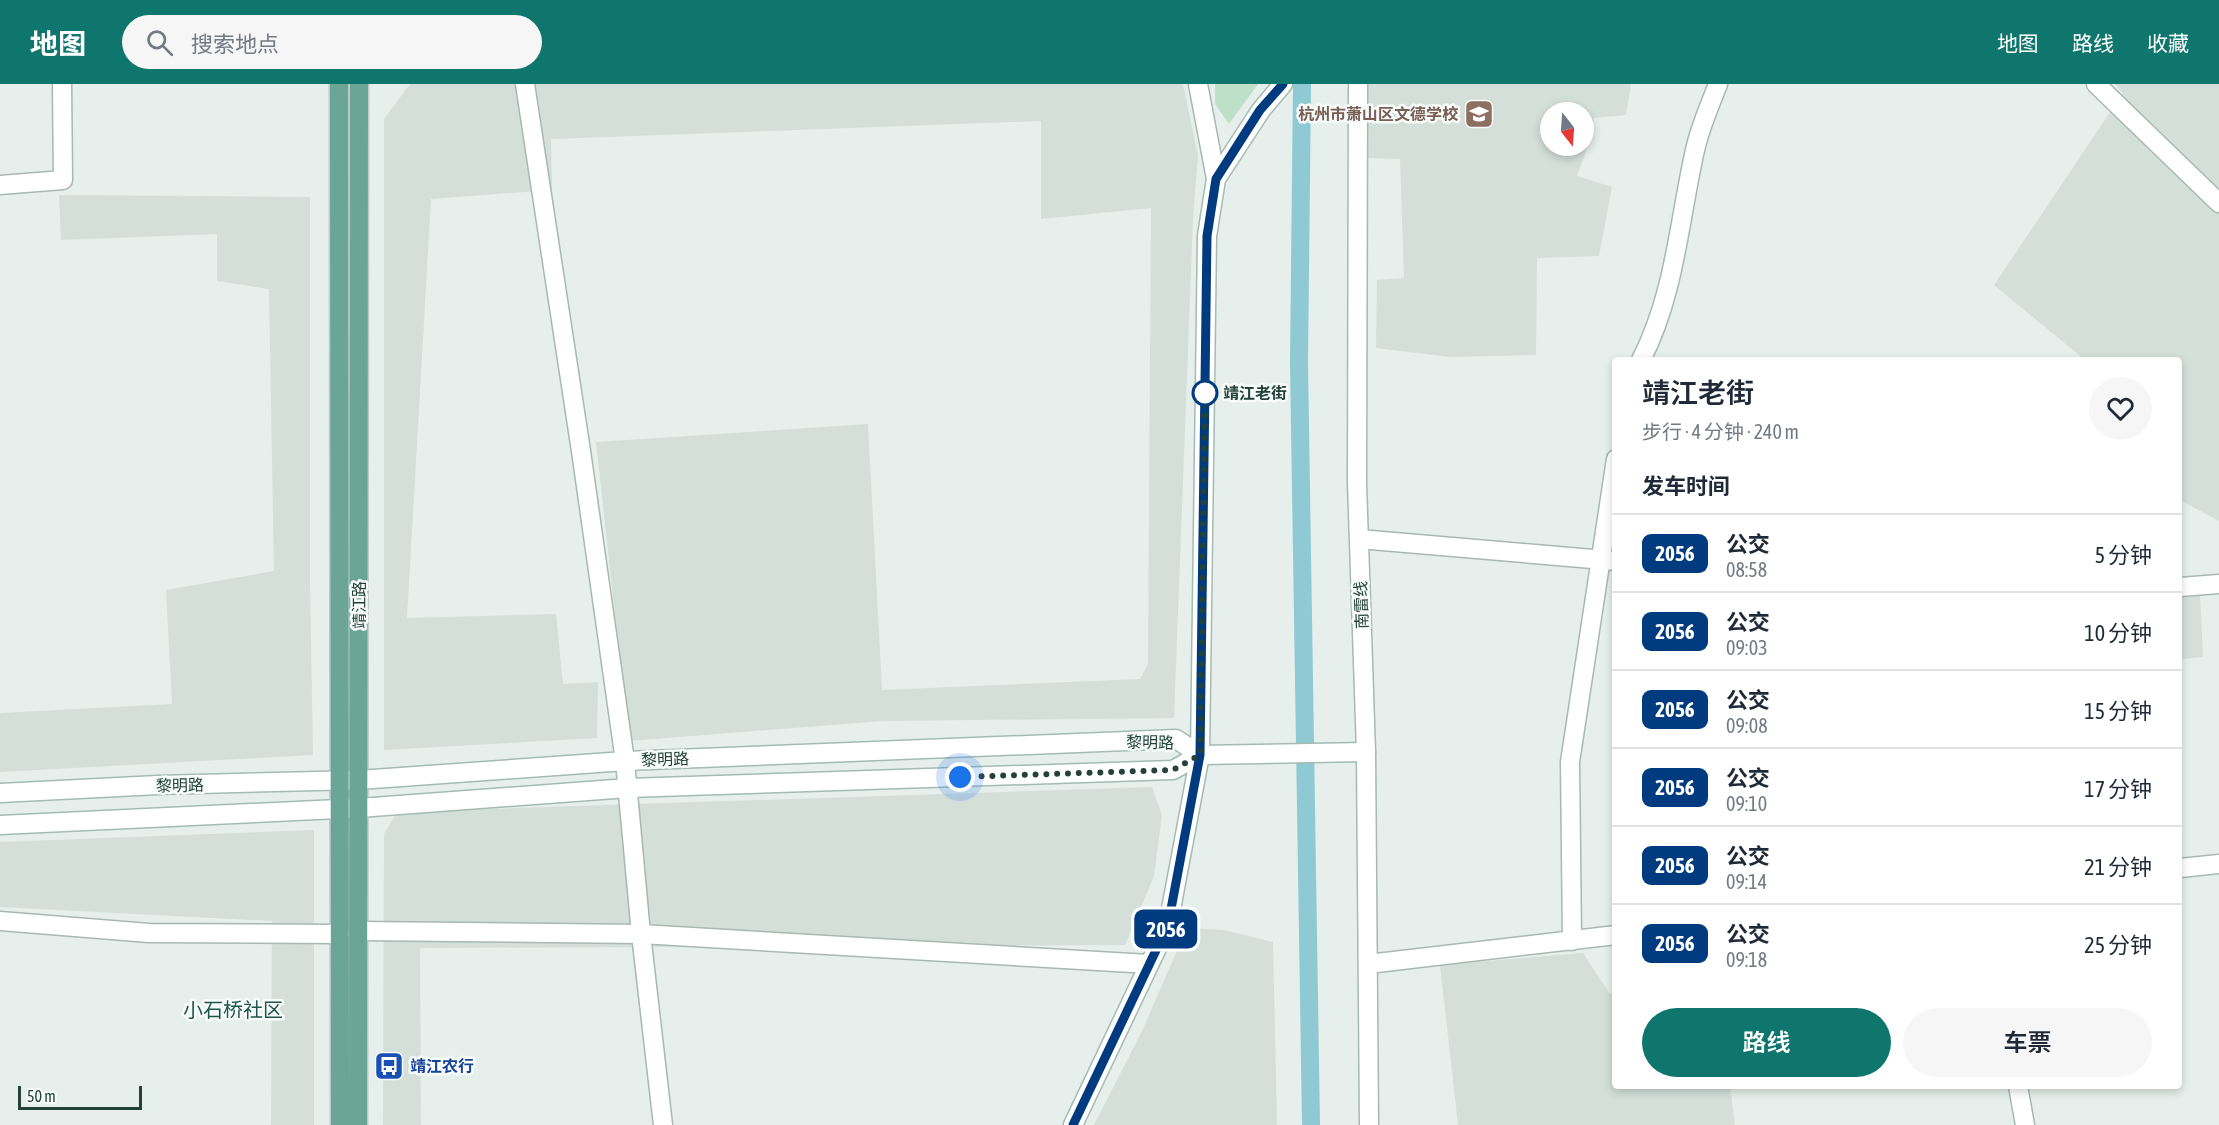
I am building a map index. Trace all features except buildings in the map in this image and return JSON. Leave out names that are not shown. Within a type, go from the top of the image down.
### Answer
[{"type":"main road","name":"靖江路","points":[[339,84],[340,1125]]},
{"type":"main road","name":"靖江路","points":[[358,1125],[359,84]]},
{"type":"street","points":[[0,185],[63,180],[62,84]]},
{"type":"street","points":[[525,84],[625,760],[641,934],[663,1125]]},
{"type":"street","points":[[1072,1125],[1168,925],[1200,755],[1207,236],[1216,179],[1198,84]]},
{"type":"street","points":[[1216,179],[1267,102],[1283,84]]},
{"type":"street","name":"南雷线","points":[[1358,84],[1357,483],[1366,752],[1368,1125]]},
{"type":"street","points":[[1642,357],[1650,342],[1671,278],[1695,147],[1718,84]]},
{"type":"street","points":[[2096,84],[2219,203]]},
{"type":"street","points":[[1572,941],[1570,762],[1608,560],[1612,510]]},
{"type":"street","points":[[1359,538],[1608,560]]},
{"type":"street","points":[[2182,587],[2219,584]]},
{"type":"street","name":"黎明路","points":[[0,793],[359,780],[625,760],[1176,739],[1200,755],[1173,770],[628,788],[359,808],[0,825]]},
{"type":"street","points":[[1200,755],[1366,752]]},
{"type":"street","points":[[2182,868],[2219,864]]},
{"type":"street","points":[[0,921],[149,933],[340,934]]},
{"type":"street","points":[[359,931],[641,934],[1149,964]]},
{"type":"street","points":[[1368,964],[1612,936]]},
{"type":"street","points":[[2019,1089],[2025,1125]]},
{"type":"shaded area","points":[[410,84],[1183,84],[1198,156],[1193,218],[1174,718],[883,721],[629,741],[596,442],[868,424],[882,690],[1140,679],[1148,664],[1151,208],[1041,219],[1041,121],[551,139],[552,190],[431,199],[407,618],[556,614],[563,684],[598,682],[597,738],[384,750],[384,119]]},
{"type":"shaded area","points":[[1368,84],[1631,84],[1626,115],[1594,118],[1594,102],[1540,102],[1540,156],[1584,156],[1577,176],[1612,187],[1599,256],[1537,258],[1536,355],[1450,357],[1376,348],[1377,280],[1404,278],[1400,159],[1368,158]]},
{"type":"shaded area","points":[[2115,84],[2219,84],[2219,521],[2182,501],[2182,357],[2081,357],[1994,285],[2123,93]]},
{"type":"shaded area","points":[[59,195],[310,197],[310,584],[313,755],[0,772],[0,713],[172,704],[166,590],[274,571],[269,289],[217,281],[217,234],[61,240]]},
{"type":"shaded area","points":[[2182,594],[2200,594],[2203,657],[2182,659]]},
{"type":"shaded area","points":[[1152,787],[1162,815],[1154,876],[1125,945],[420,948],[421,1125],[383,1125],[384,834],[397,812]]},
{"type":"shaded area","points":[[314,830],[314,1125],[271,1125],[272,921],[0,907],[0,842]]},
{"type":"shaded area","points":[[1187,928],[1224,930],[1273,942],[1277,1125],[1094,1125],[1142,1031]]},
{"type":"shaded area","points":[[1583,953],[1612,994],[1612,1089],[1730,1089],[1735,1125],[1458,1125],[1440,965]]},
{"type":"green space","points":[[1215,84],[1258,84],[1229,124],[1215,104]]},
{"type":"waterway","points":[[1302,84],[1299,363],[1311,1125]]},
{"type":"bus line","name":"2056","points":[[1073,1125],[1168,925],[1200,755],[1207,236],[1216,179],[1260,110],[1283,84]]},
{"type":"place","name":"杭州市萧山区文德学校","points":[[1479,114]]},
{"type":"place","name":"靖江老街","points":[[1205,393]]},
{"type":"place","name":"靖江农行","points":[[389,1066]]},
{"type":"district","name":"小石桥社区","points":[[233,1009]]},
{"type":"route","points":[[960,777],[1173,770],[1200,755],[1205,393]]}]
